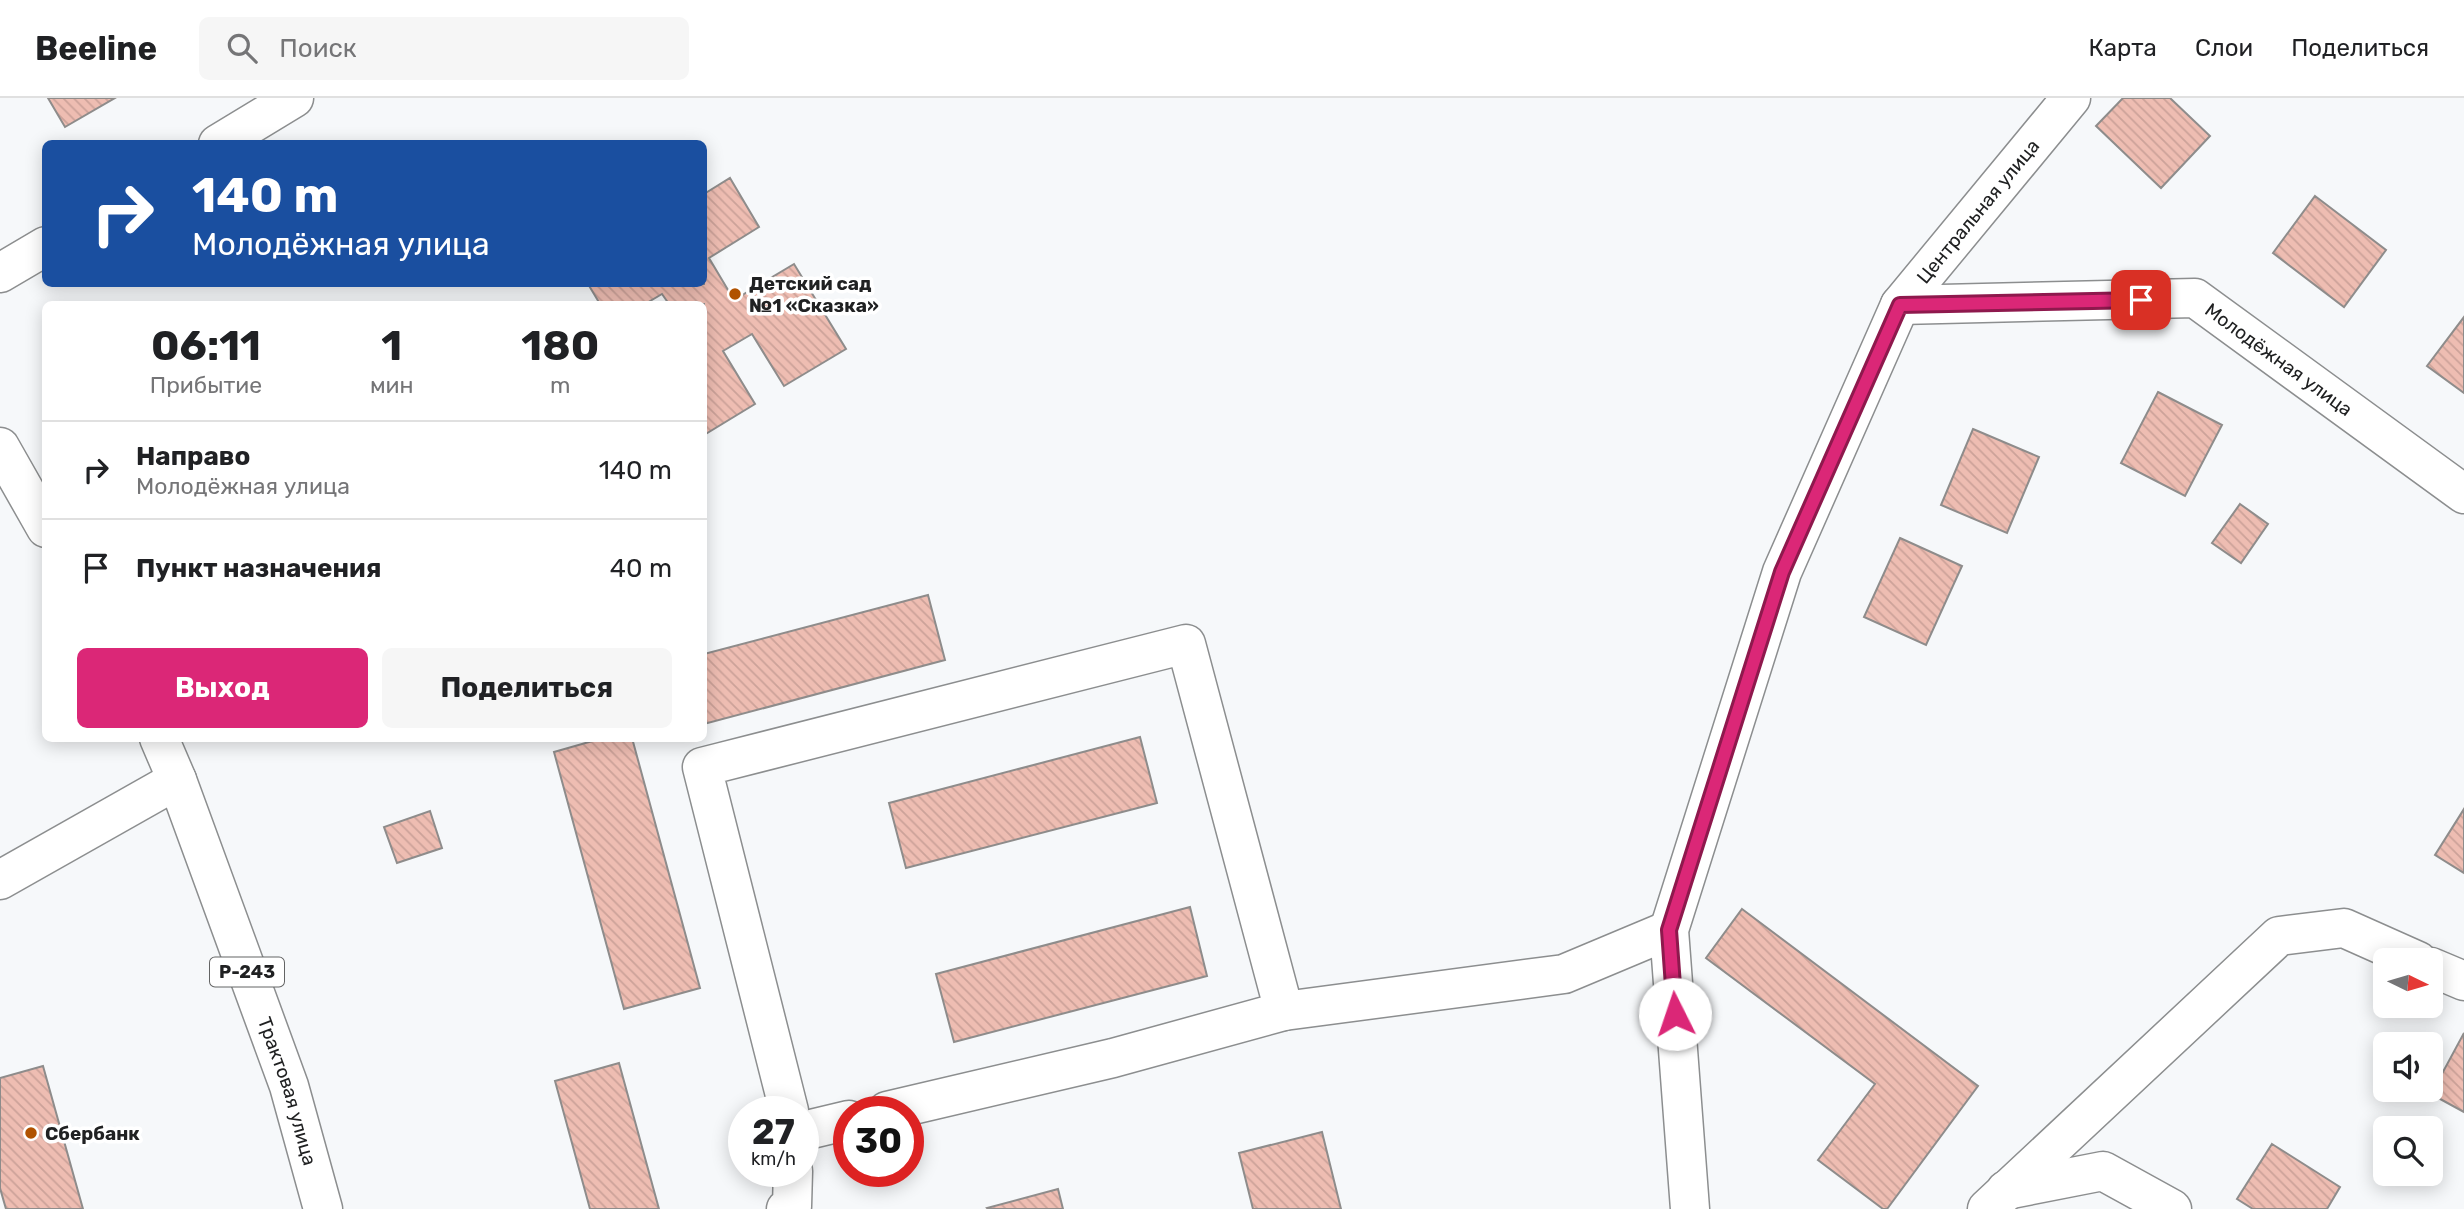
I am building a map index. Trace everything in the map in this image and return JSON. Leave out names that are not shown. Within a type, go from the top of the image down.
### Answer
[{"type":"main road","points":[[225,140],[294,98]]},
{"type":"main road","name":"Центральная улица","points":[[1690,1209],[1669,930],[1782,572],[1900,305],[2071,98]]},
{"type":"main road","points":[[0,273],[42,248]]},
{"type":"main road","name":"Молодёжная улица","points":[[1900,305],[2194,298],[2464,494]]},
{"type":"main road","points":[[0,447],[42,521]]},
{"type":"main road","points":[[785,1096],[702,767],[1186,644],[1284,1011]]},
{"type":"main road","name":"Трактовая улица","points":[[161,742],[289,1086],[323,1209]]},
{"type":"main road","points":[[0,880],[177,780]]},
{"type":"main road","points":[[1996,1199],[2279,936],[2344,928],[2388,948]]},
{"type":"main road","points":[[924,1102],[1113,1058],[1284,1011],[1564,974],[1669,930]]},
{"type":"main road","points":[[2443,972],[2464,981]]},
{"type":"main road","points":[[1996,1199],[2103,1171],[2172,1209]]},
{"type":"main road","points":[[786,1209],[792,1206],[793,1187]]},
{"type":"building","points":[[48,98],[115,98],[65,127]]},
{"type":"building","points":[[2123,98],[2170,98],[2210,136],[2161,188],[2096,126]]},
{"type":"building","points":[[730,178],[759,227],[709,258],[734,300],[794,264],[846,349],[784,386],[752,334],[723,351],[755,404],[707,433],[707,301],[667,301],[662,294],[650,301],[598,301],[590,287],[707,287],[707,192]]},
{"type":"building","points":[[2315,196],[2386,250],[2344,307],[2273,253]]},
{"type":"building","points":[[2464,317],[2464,393],[2427,366]]},
{"type":"building","points":[[2158,392],[2222,425],[2185,496],[2121,463]]},
{"type":"building","points":[[1973,429],[2039,457],[2007,533],[1941,505]]},
{"type":"building","points":[[2240,504],[2268,524],[2241,563],[2212,543]]},
{"type":"building","points":[[1900,538],[1962,566],[1926,645],[1864,617]]},
{"type":"building","points":[[928,595],[945,660],[707,723],[707,653]]},
{"type":"building","points":[[1140,737],[1157,803],[906,868],[889,803]]},
{"type":"building","points":[[589,742],[633,742],[700,988],[624,1009],[554,752]]},
{"type":"building","points":[[2464,809],[2464,873],[2435,855]]},
{"type":"building","points":[[430,811],[442,848],[397,863],[384,827]]},
{"type":"building","points":[[1190,907],[1207,976],[954,1042],[936,974]]},
{"type":"building","points":[[1742,909],[1978,1086],[1887,1209],[1883,1209],[1818,1160],[1875,1084],[1706,958]]},
{"type":"building","points":[[2464,1033],[2464,1112],[2443,1101],[2443,1072]]},
{"type":"building","points":[[619,1063],[659,1209],[590,1209],[555,1081]]},
{"type":"building","name":"Сбербанк","points":[[43,1066],[83,1209],[6,1209],[0,1188],[0,1078]]},
{"type":"building","points":[[1322,1132],[1341,1209],[1253,1209],[1239,1153]]},
{"type":"building","points":[[2272,1144],[2340,1187],[2327,1209],[2253,1209],[2237,1199]]},
{"type":"building","points":[[1058,1189],[1063,1209],[987,1208]]},
{"type":"place","name":"Детский сад №1 «Сказка»","points":[[735,294]]},
{"type":"place","name":"Сбербанк","points":[[31,1133]]},
{"type":"route","points":[[1675,1014],[1669,930],[1782,572],[1900,305],[2141,300]]}]
